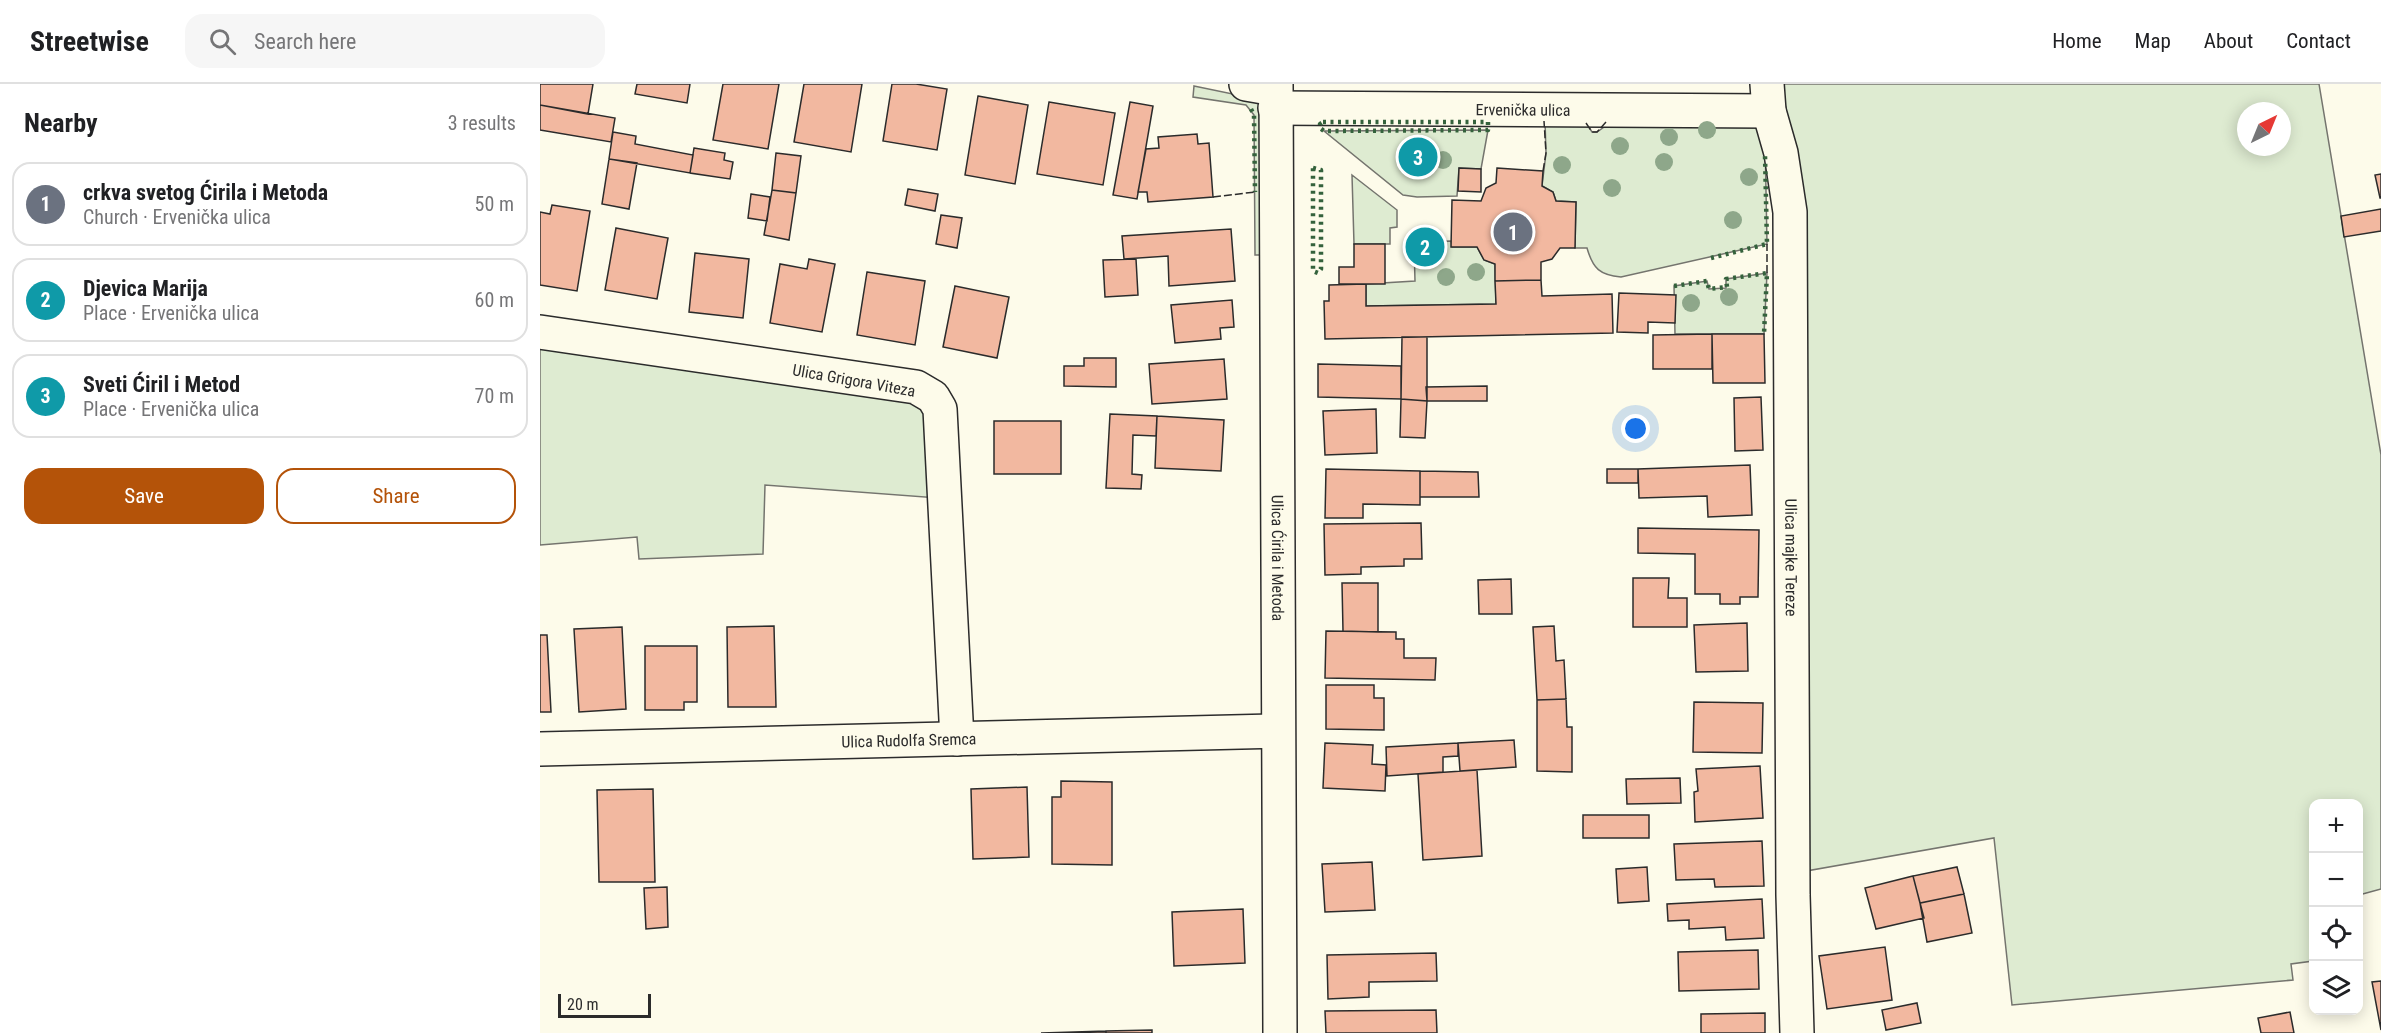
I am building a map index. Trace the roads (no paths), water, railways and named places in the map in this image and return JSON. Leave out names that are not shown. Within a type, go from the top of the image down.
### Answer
[{"type":"street","name":"Ervenička ulica","points":[[1268,91],[1768,97]]},
{"type":"street","name":"Ulica Ćirila i Metoda","points":[[1268,91],[1280,1033]]},
{"type":"street","name":"Ulica majke Tereze","points":[[1768,97],[1781,153],[1790,212],[1793,895],[1797,1033]]},
{"type":"street","name":"Ulica Grigora Viteza","points":[[540,332],[916,387],[933,397],[940,409],[957,739]]},
{"type":"street","name":"Ulica Rudolfa Sremca","points":[[540,749],[1277,731]]},
{"type":"place","name":"Sveti Ćiril i Metod","points":[[1418,157]]},
{"type":"place","name":"crkva svetog Ćirila i Metoda","points":[[1513,232]]},
{"type":"place","name":"Djevica Marija","points":[[1425,247]]}]
